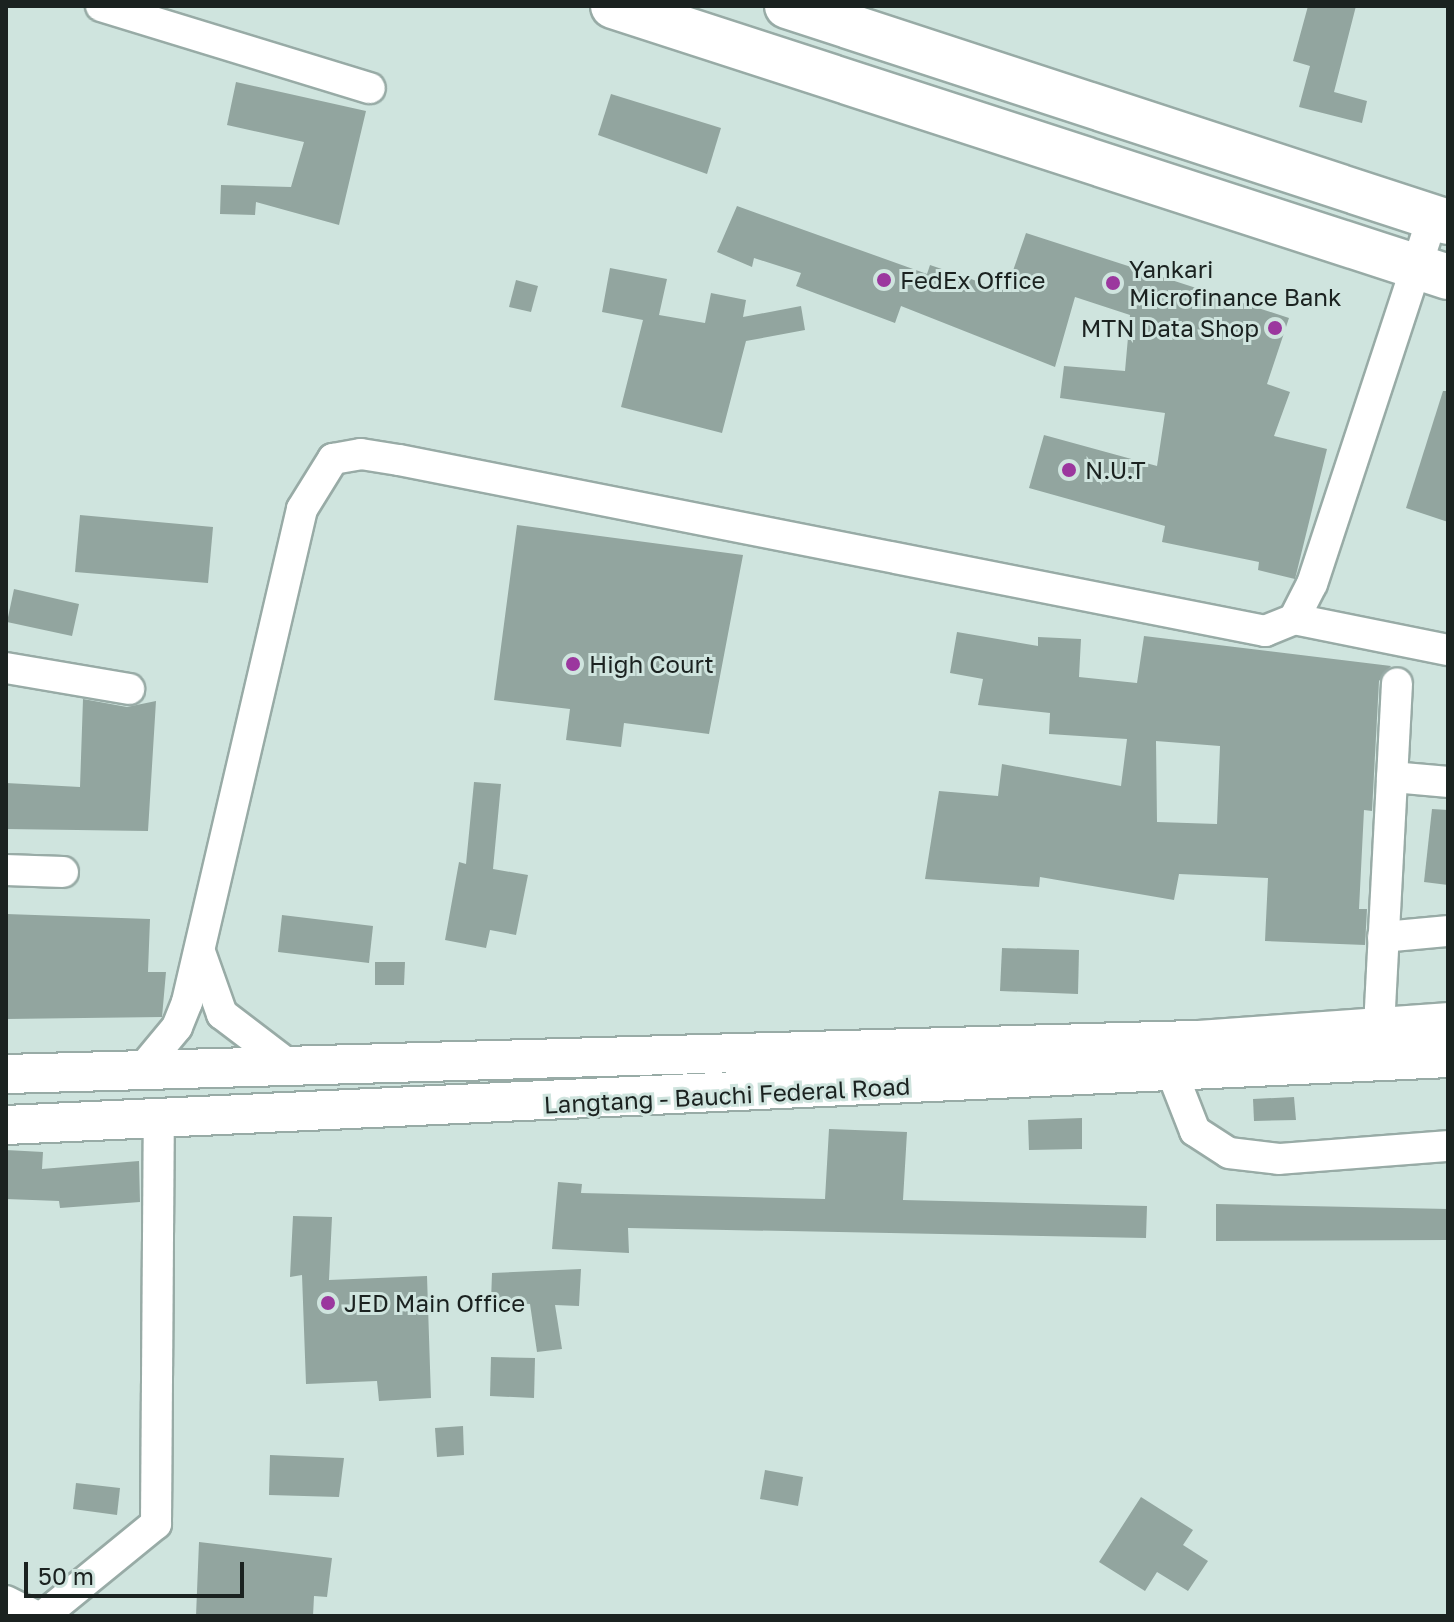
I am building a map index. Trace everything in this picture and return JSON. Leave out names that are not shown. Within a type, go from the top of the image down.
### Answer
[{"type":"highway","points":[[613,6],[1433,273]]},
{"type":"highway","points":[[787,6],[1441,220]]},
{"type":"highway","points":[[864,88],[883,38]]},
{"type":"highway","points":[[1111,169],[1129,119]]},
{"type":"main road","name":"Langtang - Bauchi Federal Road","points":[[6,1074],[1182,1041],[1448,1022]]},
{"type":"main road","name":"Langtang - Bauchi Federal Road","points":[[6,1125],[366,1112],[1173,1075],[1448,1058]]},
{"type":"main road","points":[[365,1063],[366,1112]]},
{"type":"street","points":[[101,6],[370,88]]},
{"type":"street","points":[[1294,619],[1433,273],[1441,220]]},
{"type":"street","points":[[143,1068],[177,1027],[199,950],[302,509],[333,459],[399,460],[1227,629],[1265,631],[1294,619],[1448,650]]},
{"type":"street","points":[[6,668],[129,689]]},
{"type":"street","points":[[1379,1027],[1397,683]]},
{"type":"street","points":[[1392,777],[1448,782]]},
{"type":"street","points":[[6,870],[63,872]]},
{"type":"street","points":[[1383,937],[1448,931]]},
{"type":"street","points":[[199,950],[222,1014],[289,1065]]},
{"type":"street","points":[[1173,1075],[1195,1131],[1229,1153],[1279,1159],[1448,1146]]},
{"type":"street","points":[[43,1616],[156,1524],[159,1119]]},
{"type":"street","points":[[6,1601],[36,1616]]},
{"type":"building","points":[[1308,6],[1356,6],[1334,92],[1367,101],[1362,123],[1299,107],[1310,66],[1293,61]]},
{"type":"building","points":[[236,82],[366,111],[339,225],[256,202],[255,215],[220,214],[221,185],[291,187],[304,142],[227,125]]},
{"type":"building","points":[[611,94],[721,128],[707,174],[598,135]]},
{"type":"building","points":[[737,206],[927,274],[930,265],[1006,291],[1026,233],[1289,318],[1267,384],[1290,392],[1274,436],[1327,449],[1295,579],[1258,570],[1259,562],[1162,542],[1165,526],[1029,488],[1044,435],[1157,466],[1165,413],[1060,398],[1064,366],[1125,371],[1130,315],[1075,297],[1055,367],[901,306],[895,323],[796,286],[801,273],[754,258],[752,267],[717,252]]},
{"type":"building","points":[[610,268],[667,279],[659,315],[705,323],[711,293],[746,300],[743,317],[801,306],[805,330],[746,341],[722,433],[621,407],[643,320],[602,312]]},
{"type":"building","points":[[516,280],[538,286],[531,312],[509,307]]},
{"type":"building","points":[[1443,391],[1448,391],[1448,522],[1406,508]]},
{"type":"building","points":[[80,515],[213,527],[208,583],[75,572]]},
{"type":"building","points":[[517,525],[743,555],[709,734],[624,723],[621,747],[566,740],[570,709],[494,700]]},
{"type":"building","points":[[14,589],[79,604],[72,636],[7,622]]},
{"type":"building","points":[[957,632],[1038,646],[1038,637],[1081,639],[1079,677],[1137,683],[1144,636],[1391,666],[1379,681],[1372,811],[1364,810],[1359,909],[1367,909],[1365,945],[1265,941],[1268,878],[1179,874],[1174,900],[1040,877],[1039,887],[925,879],[939,791],[998,796],[1002,764],[1121,786],[1127,739],[1049,734],[1050,713],[978,705],[983,679],[950,673]],"holes":[[[1156,741],[1220,746],[1217,824],[1157,822]]]},
{"type":"building","points":[[83,699],[127,707],[156,701],[148,831],[6,829],[6,783],[80,787]]},
{"type":"building","points":[[474,782],[501,784],[493,869],[528,875],[516,935],[490,930],[486,948],[445,940],[459,862],[466,864]]},
{"type":"building","points":[[1432,809],[1448,810],[1448,885],[1424,882]]},
{"type":"building","points":[[6,914],[150,919],[148,972],[166,972],[162,1017],[6,1019]]},
{"type":"building","points":[[282,915],[373,926],[369,963],[278,952]]},
{"type":"building","points":[[1002,948],[1079,950],[1078,994],[1000,991]]},
{"type":"building","points":[[375,962],[405,962],[404,985],[375,985]]},
{"type":"building","points":[[1294,1097],[1296,1120],[1254,1121],[1253,1099]]},
{"type":"building","points":[[1082,1118],[1082,1149],[1029,1150],[1028,1120]]},
{"type":"building","points":[[829,1129],[907,1132],[903,1200],[1147,1206],[1146,1238],[628,1228],[629,1253],[552,1249],[558,1182],[582,1184],[581,1193],[825,1199]]},
{"type":"building","points":[[6,1150],[43,1152],[42,1169],[139,1161],[140,1202],[60,1208],[59,1201],[6,1199]]},
{"type":"building","points":[[1216,1204],[1448,1209],[1448,1240],[1216,1241]]},
{"type":"building","points":[[293,1216],[332,1217],[329,1280],[427,1276],[431,1398],[379,1401],[377,1381],[306,1384],[302,1275],[290,1277]]},
{"type":"building","points":[[581,1269],[579,1306],[555,1305],[562,1349],[537,1352],[530,1304],[491,1302],[492,1273]]},
{"type":"building","points":[[491,1357],[535,1358],[534,1398],[490,1396]]},
{"type":"building","points":[[463,1426],[464,1455],[437,1457],[435,1428]]},
{"type":"building","points":[[270,1455],[344,1458],[339,1497],[269,1495]]},
{"type":"building","points":[[765,1470],[803,1477],[798,1506],[760,1499]]},
{"type":"building","points":[[76,1483],[120,1488],[117,1515],[73,1509]]},
{"type":"building","points":[[1141,1497],[1193,1530],[1183,1545],[1208,1561],[1188,1591],[1157,1572],[1145,1591],[1099,1562]]},
{"type":"building","points":[[199,1542],[332,1558],[327,1597],[314,1596],[313,1616],[196,1616]]},
{"type":"place","name":"FedEx Office","points":[[884,280]]},
{"type":"place","name":"Yankari Microfinance Bank","points":[[1113,283]]},
{"type":"place","name":"MTN Data Shop","points":[[1275,328]]},
{"type":"place","name":"N.U.T","points":[[1069,470]]},
{"type":"place","name":"High Court","points":[[573,664]]},
{"type":"place","name":"JED Main Office","points":[[328,1303]]}]
